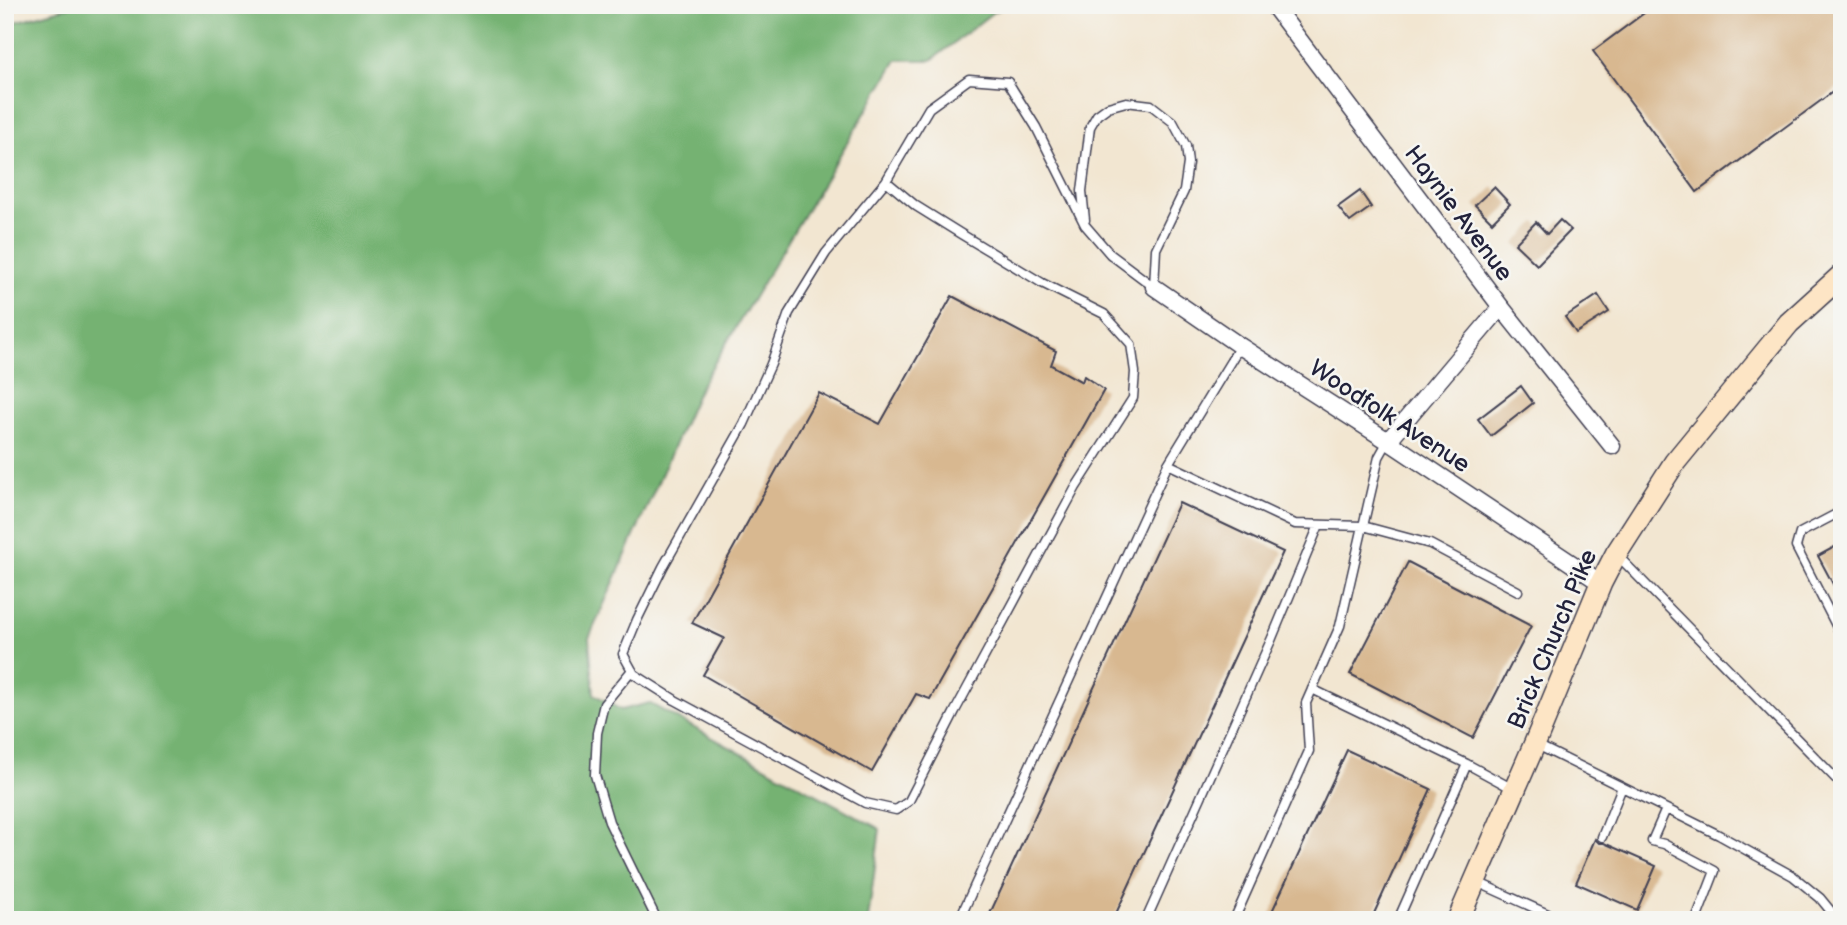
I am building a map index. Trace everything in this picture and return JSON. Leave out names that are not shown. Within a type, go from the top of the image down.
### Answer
[{"type":"main road","name":"Brick Church Pike","points":[[1458,920],[1601,583],[1616,554],[1675,462],[1789,323],[1842,275]]},
{"type":"street","name":"Haynie Avenue","points":[[1273,5],[1501,307],[1612,446]]},
{"type":"street","name":"Woodfolk Avenue","points":[[1154,287],[1601,583]]},
{"type":"street","points":[[1388,441],[1501,307]]},
{"type":"lane","points":[[886,181],[916,206],[961,234],[1042,283],[1104,314],[1131,344],[1135,372],[1133,398],[1076,487],[909,801],[896,810],[865,803],[675,700],[634,674],[623,654],[663,567],[744,424],[771,364],[789,313],[826,253],[886,181],[929,108],[969,79],[1008,82],[1036,127],[1085,225],[1110,254],[1154,287]]},
{"type":"lane","points":[[1085,225],[1082,191],[1090,127],[1097,115],[1108,107],[1126,102],[1151,105],[1173,122],[1186,146],[1188,163],[1184,191],[1156,249],[1154,287]]},
{"type":"lane","points":[[958,920],[1168,464],[1240,346]]},
{"type":"lane","points":[[1234,920],[1309,751],[1306,703],[1340,626],[1379,457],[1388,441]]},
{"type":"lane","points":[[1168,464],[1295,524],[1363,526],[1430,544],[1518,591]]},
{"type":"lane","points":[[1842,511],[1800,533],[1796,547],[1842,637]]},
{"type":"lane","points":[[1146,920],[1272,638],[1319,525]]},
{"type":"lane","points":[[1616,554],[1842,785]]},
{"type":"lane","points":[[632,670],[604,704],[597,733],[595,775],[609,822],[657,920]]},
{"type":"lane","points":[[1312,689],[1515,790]]},
{"type":"lane","points":[[1535,743],[1793,876],[1820,898],[1838,920]]},
{"type":"lane","points":[[1398,920],[1467,764]]},
{"type":"lane","points":[[1602,837],[1622,787]]},
{"type":"lane","points":[[1666,809],[1652,841],[1664,844],[1715,872],[1696,920]]},
{"type":"lane","points":[[1475,881],[1561,920]]},
{"type":"green space","points":[[75,5],[1006,5],[932,60],[897,60],[700,387],[589,638],[594,694],[621,710],[649,703],[880,829],[868,920],[5,920],[5,25]]},
{"type":"building","points":[[1655,5],[1842,5],[1842,85],[1697,192],[1593,51]]},
{"type":"building","points":[[1494,187],[1510,204],[1492,222],[1475,205]]},
{"type":"building","points":[[1360,191],[1371,207],[1350,222],[1338,207]]},
{"type":"building","points":[[1560,220],[1571,230],[1537,265],[1515,244],[1536,222],[1547,234]]},
{"type":"building","points":[[1598,295],[1609,312],[1576,333],[1565,317]]},
{"type":"building","points":[[952,296],[1056,351],[1051,365],[1082,382],[1084,376],[1104,390],[930,699],[916,694],[872,772],[703,675],[724,638],[692,623],[819,393],[880,424]]},
{"type":"building","points":[[1521,386],[1533,403],[1491,436],[1478,419]]},
{"type":"building","points":[[1179,503],[1283,552],[1113,920],[987,920]]},
{"type":"building","points":[[1842,543],[1842,601],[1818,556]]},
{"type":"building","points":[[1408,562],[1531,626],[1473,738],[1350,674]]},
{"type":"building","points":[[1347,750],[1431,789],[1371,920],[1268,920]]},
{"type":"building","points":[[1595,839],[1656,866],[1637,910],[1576,883]]}]
